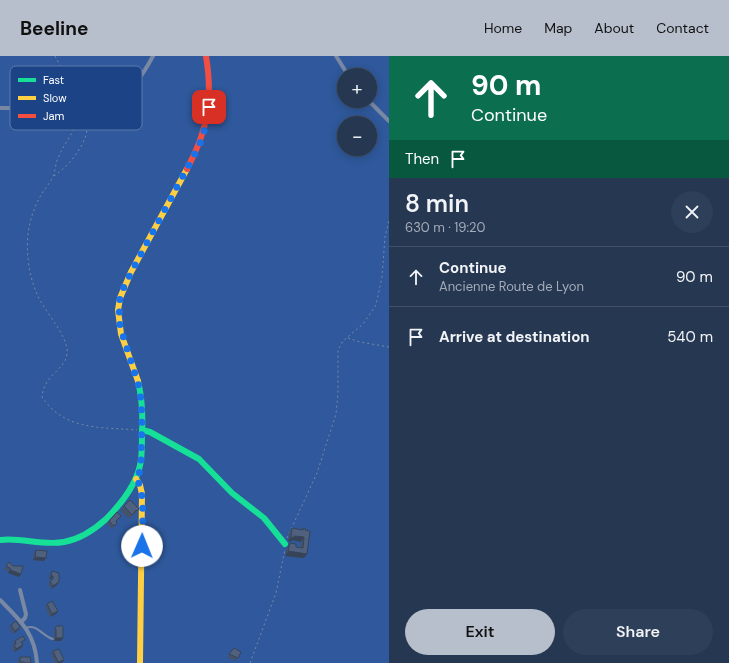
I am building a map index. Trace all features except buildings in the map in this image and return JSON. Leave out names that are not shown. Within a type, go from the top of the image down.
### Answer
[{"type":"street","points":[[142,74],[153,56]]},
{"type":"street","points":[[0,540],[15,539],[55,543],[78,539],[106,518],[124,497],[140,471],[142,430],[140,390],[120,326],[119,302],[123,289],[134,267],[194,157],[203,135],[208,116],[210,98],[206,56]]},
{"type":"street","points":[[336,56],[344,68]]},
{"type":"street","points":[[377,108],[389,121]]},
{"type":"street","points":[[142,430],[150,432],[199,459],[232,493],[264,518],[285,544]]},
{"type":"street","points":[[136,479],[140,485],[142,494],[140,663]]},
{"type":"street","points":[[20,590],[26,614],[25,618],[21,622]]},
{"type":"street","points":[[0,600],[26,628],[34,642],[37,663]]},
{"type":"lane","points":[[26,628],[30,626],[34,627],[46,637],[53,639]]},
{"type":"path","points":[[55,56],[60,66]]},
{"type":"path","points":[[54,176],[58,157],[74,130]]},
{"type":"path","points":[[86,130],[86,136],[72,159],[54,176],[38,200],[32,216],[28,234],[31,276],[37,294],[63,336],[67,353],[61,366],[47,382],[42,397],[52,409],[65,419],[72,422],[96,427],[142,430]]},
{"type":"path","points":[[250,663],[276,593],[288,534],[317,473],[336,414],[338,393],[338,350],[343,341],[363,324],[376,305],[382,277],[385,237],[389,220]]},
{"type":"path","points":[[347,338],[355,341],[389,347]]},
{"type":"shaded area","points":[[0,56],[389,56],[389,663],[0,663]]},
{"type":"traffic: fast","points":[[0,540],[8,539],[48,543],[70,541],[97,527],[118,506],[133,485],[137,477],[141,460],[142,413],[138,381]]},
{"type":"traffic: fast","points":[[142,430],[150,432],[199,459],[232,493],[264,518],[285,544]]},
{"type":"traffic: slow","points":[[138,381],[121,334],[118,310],[120,298],[131,272],[187,169]]},
{"type":"traffic: slow","points":[[136,479],[140,485],[142,494],[140,663]]},
{"type":"traffic: jam","points":[[187,169],[200,141],[207,114],[209,86],[206,56]]},
{"type":"route","points":[[142,546],[142,494],[140,485],[136,479],[140,471],[141,461],[142,400],[138,380],[122,335],[118,307],[123,289],[134,267],[199,146],[206,125],[209,107]]}]
